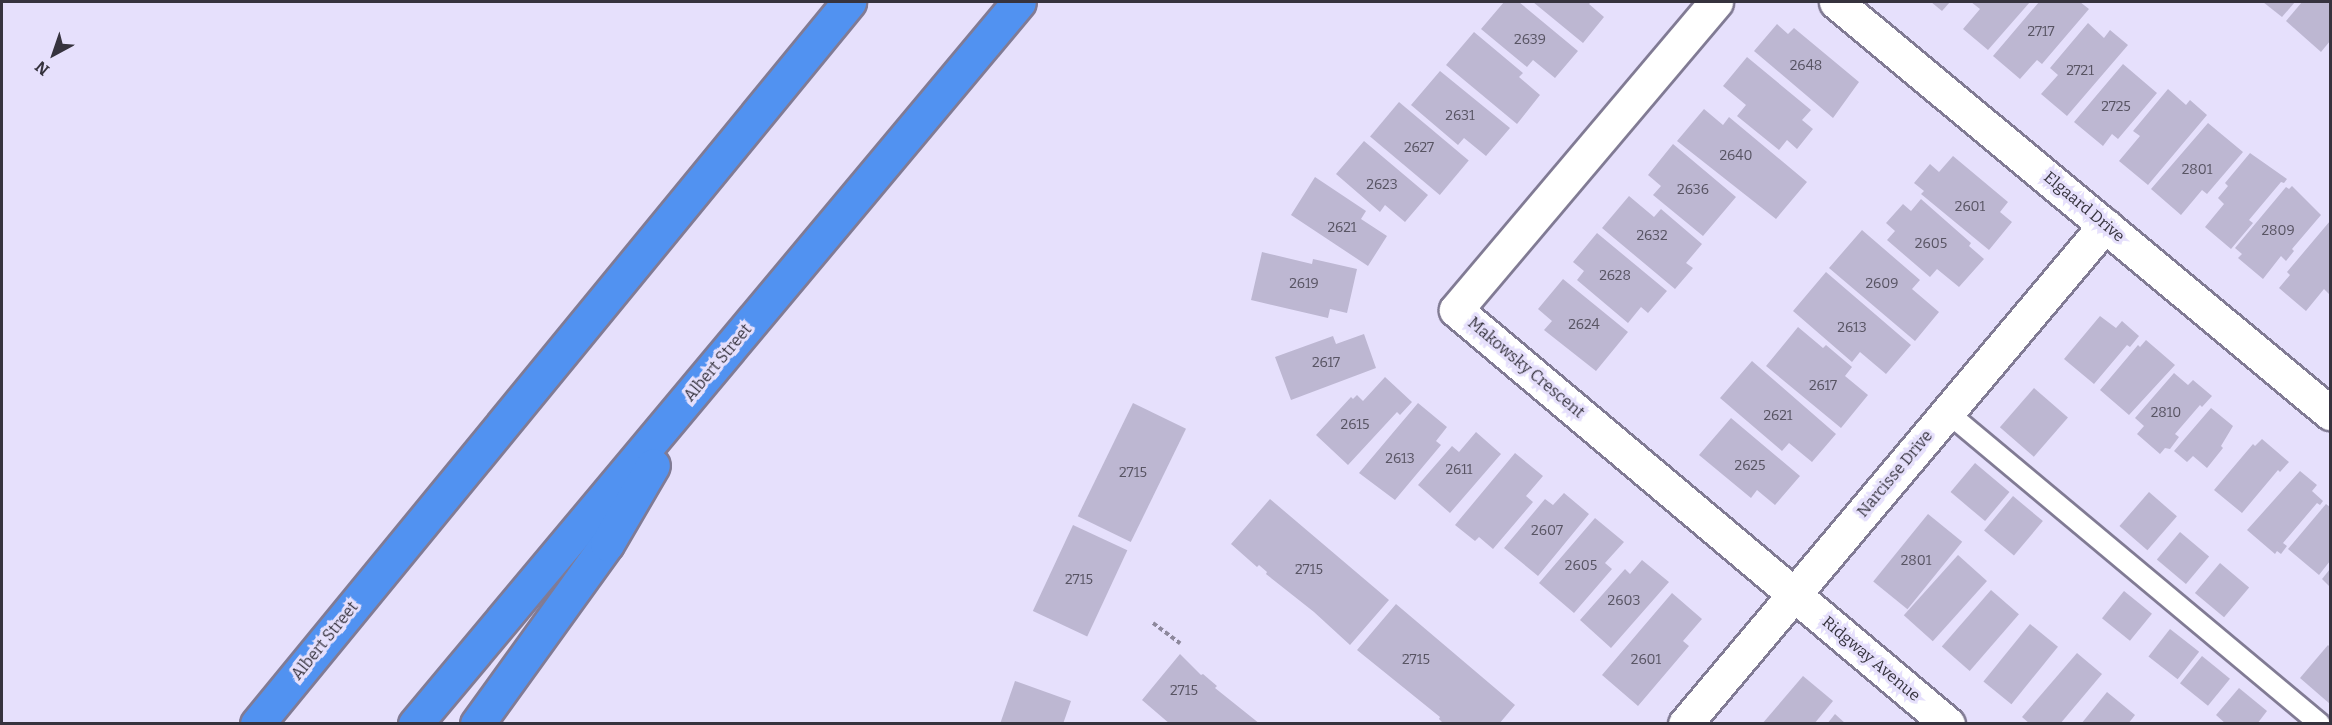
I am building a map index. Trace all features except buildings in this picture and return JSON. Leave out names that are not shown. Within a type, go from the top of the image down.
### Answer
[{"type":"highway","name":"Albert Street","points":[[258,723],[849,2]]},
{"type":"highway","name":"Albert Street","points":[[415,723],[1019,2]]},
{"type":"highway","points":[[477,723],[607,544],[697,389]]},
{"type":"street","name":"Makowsky Crescent","points":[[1716,2],[1456,310],[1794,594]]},
{"type":"street","name":"Elgaard Drive","points":[[1836,2],[2331,414]]},
{"type":"street","name":"Narcisse Drive","points":[[1685,723],[2105,225]]},
{"type":"street","name":"Ridgway Avenue","points":[[1794,594],[1948,723]]},
{"type":"lane","points":[[1947,412],[2319,723]]},
{"type":"path","points":[[1154,623],[1180,643]]}]
